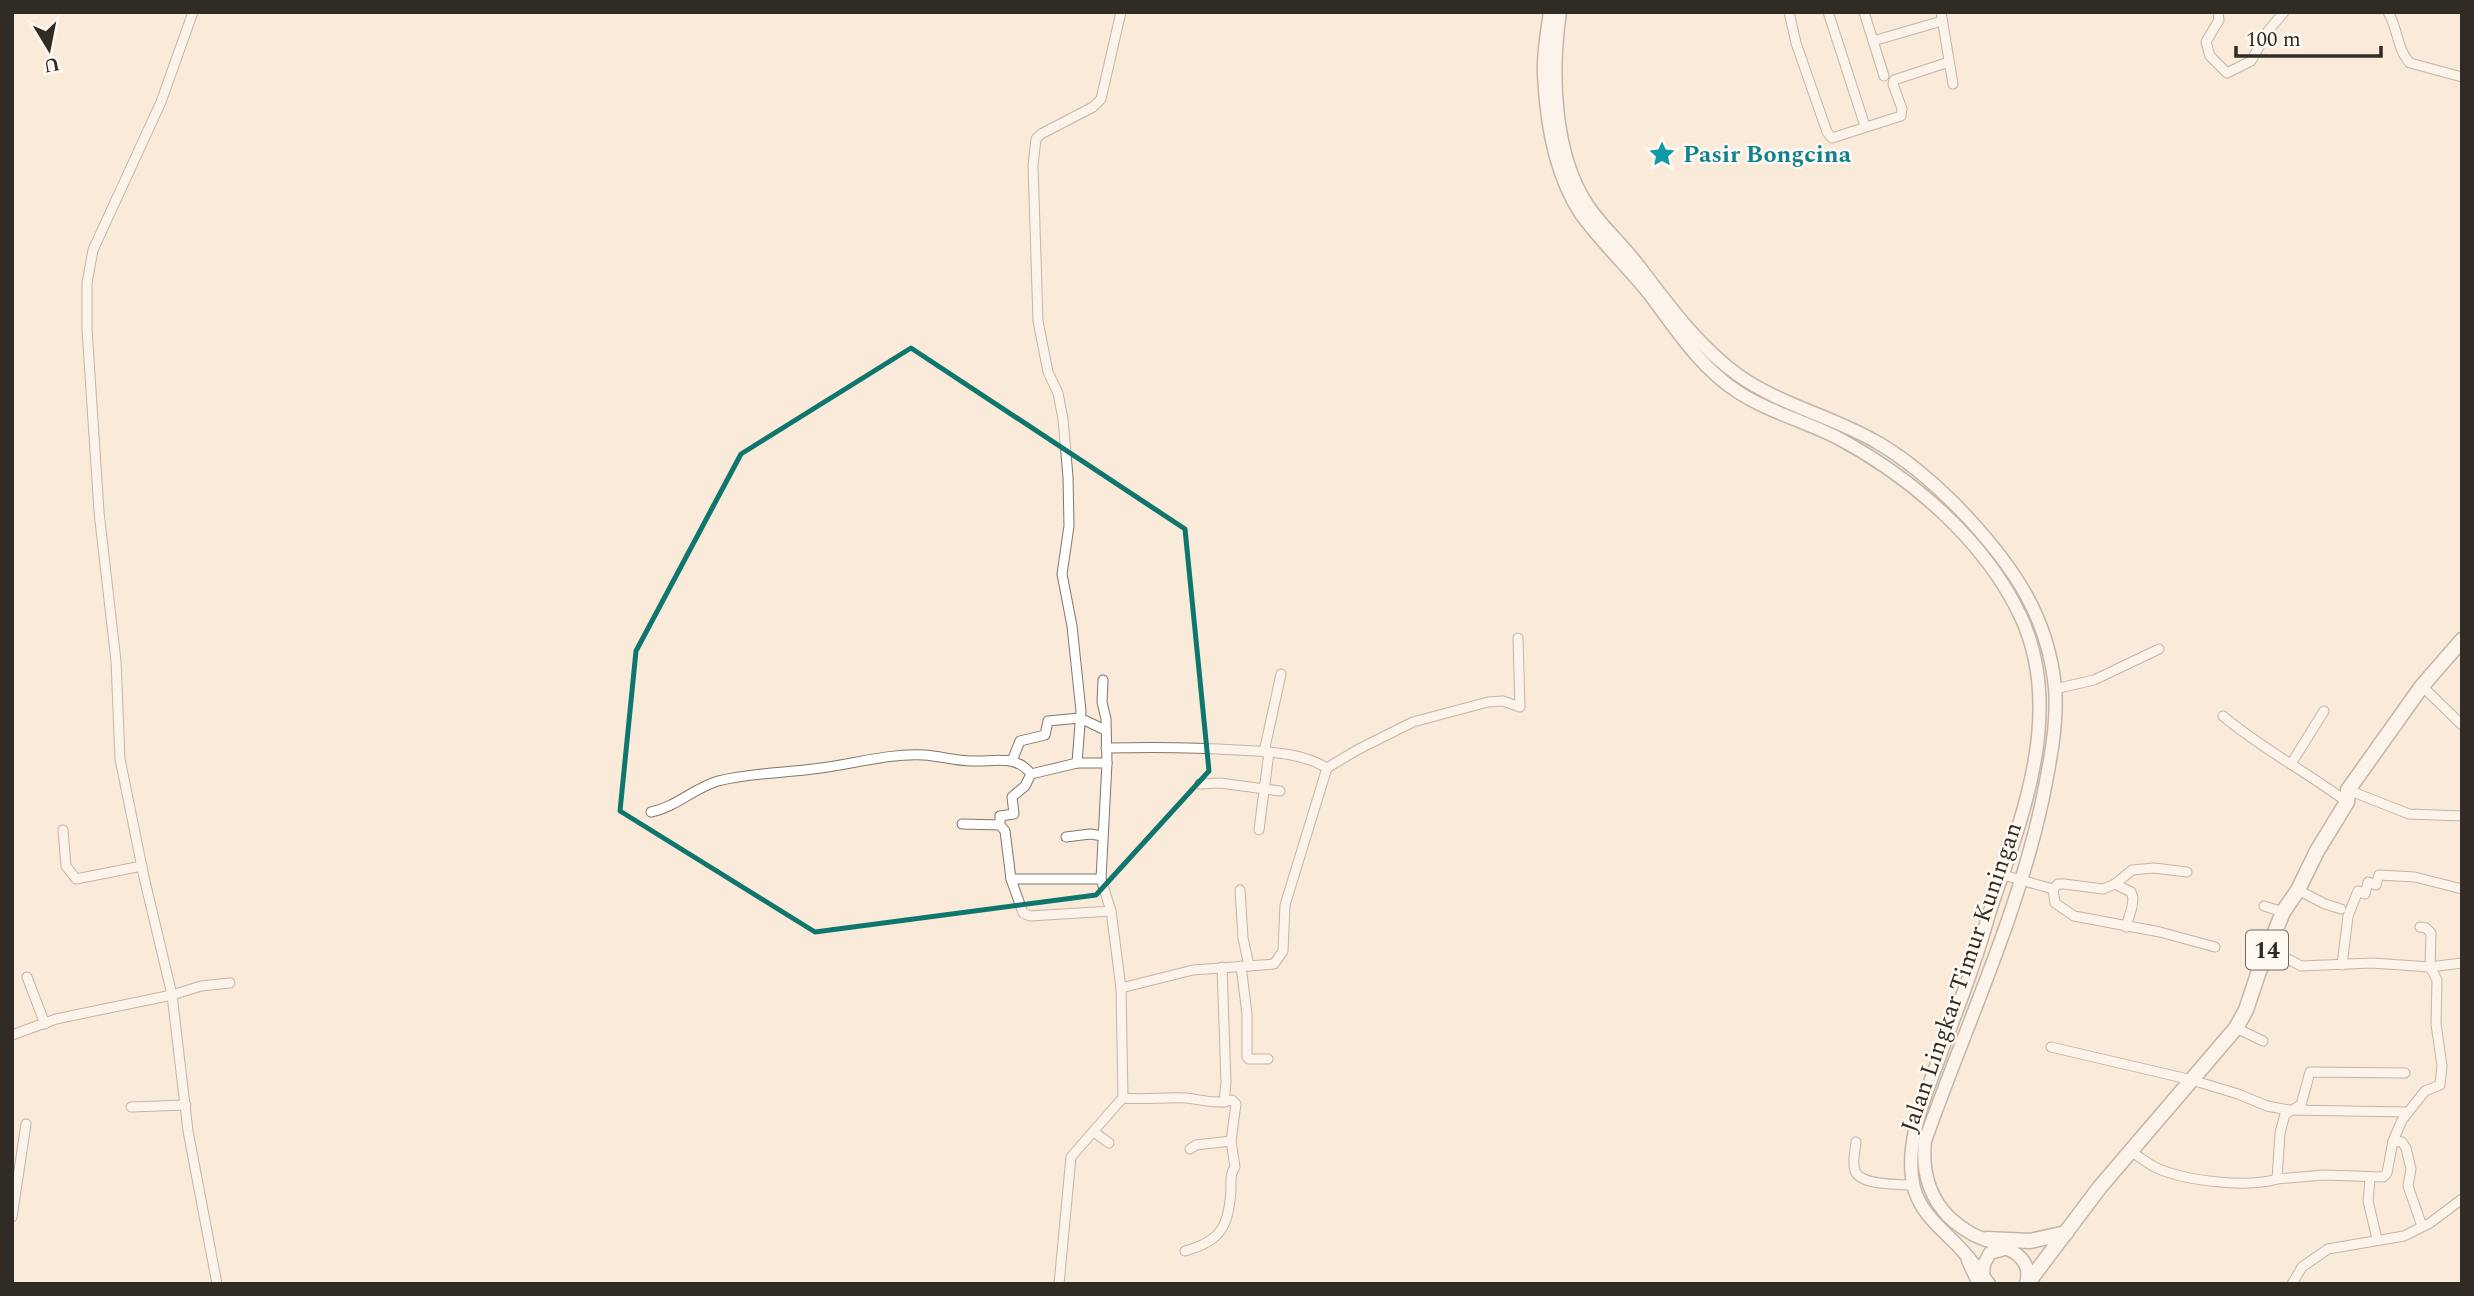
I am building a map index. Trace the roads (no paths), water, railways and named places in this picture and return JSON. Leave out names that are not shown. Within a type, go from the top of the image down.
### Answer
[{"type":"highway","name":"14","points":[[2026,1284],[2100,1187],[2236,1028],[2246,1010],[2283,912],[2298,890],[2348,796],[2422,686],[2462,640]]},
{"type":"highway","points":[[1980,1237],[2030,1241],[2066,1233]]},
{"type":"highway","points":[[1969,1260],[1984,1281]]},
{"type":"main road","name":"Jalan Lingkar Timur Kuningan","points":[[1550,12],[1544,75],[1550,127],[1560,168],[1579,210],[1591,226],[1630,270],[1696,356],[1720,378],[1739,393],[1835,437],[1898,473],[1974,546],[2020,616],[2034,650],[2041,706],[2035,756],[2019,824],[1917,1126],[1913,1146],[1913,1185],[1920,1205],[1969,1260]]},
{"type":"main road","name":"Jalan Lingkar Timur Kuningan","points":[[1560,12],[1555,43],[1560,131],[1575,180],[1600,222],[1631,255],[1685,326],[1737,374],[1768,393],[1879,443],[1936,484],[1998,551],[2023,586],[2044,637],[2055,689],[2055,714],[2048,772],[2021,881],[1925,1141],[1923,1157],[1926,1179],[1940,1207],[1957,1224],[2008,1248]]},
{"type":"main road","points":[[1959,1247],[1968,1248],[1980,1237]]},
{"type":"main road","points":[[1984,1281],[1984,1264],[1990,1253],[2008,1248],[2021,1258],[2028,1268],[2026,1284]]},
{"type":"street","points":[[194,12],[161,102],[93,250],[87,283],[87,329],[99,512],[116,661],[118,740],[142,866],[172,995],[188,1131],[217,1284]]},
{"type":"street","points":[[1077,763],[1080,718],[1072,626],[1062,574],[1069,526],[1064,431],[1058,393],[1048,372],[1038,321],[1033,165],[1035,139],[1093,107],[1101,99],[1121,12]]},
{"type":"street","points":[[1789,12],[1796,43],[1829,137],[1836,138],[1901,116],[1902,109],[1894,80],[1949,62]]},
{"type":"street","points":[[1828,12],[1865,126]]},
{"type":"street","points":[[1864,12],[1884,76]]},
{"type":"street","points":[[2218,12],[2219,20],[2206,42],[2210,56],[2227,73],[2251,61],[2284,12]]},
{"type":"street","points":[[2388,12],[2404,58],[2410,63],[2462,77]]},
{"type":"street","points":[[1872,40],[1942,17],[1953,84]]},
{"type":"street","points":[[1121,988],[1193,970],[1274,964],[1283,951],[1285,905],[1327,768],[1413,722],[1488,702],[1503,701],[1520,706],[1518,638]]},
{"type":"street","points":[[2055,689],[2094,680],[2159,649]]},
{"type":"street","points":[[1259,830],[1267,752],[1281,674]]},
{"type":"street","points":[[1059,1284],[1071,1157],[1123,1098],[1121,988],[1111,912],[1101,879],[1107,763],[1103,680]]},
{"type":"street","points":[[2422,686],[2462,725]]},
{"type":"street","points":[[2291,764],[2325,711]]},
{"type":"street","points":[[2223,716],[2291,764],[2348,796],[2409,814],[2462,816]]},
{"type":"street","points":[[1013,761],[1020,741],[1045,735],[1048,721],[1080,718],[1105,730]]},
{"type":"street","points":[[1106,748],[1198,748],[1267,752],[1313,760],[1327,768]]},
{"type":"street","points":[[651,812],[665,809],[696,789],[716,782],[746,775],[815,769],[883,757],[923,755],[970,761],[1013,761],[1024,765],[1031,774]]},
{"type":"street","points":[[1107,763],[1077,763],[1031,774],[1025,786],[1012,797],[1014,814],[1000,816],[1000,825],[1005,831],[1011,879],[1025,916],[1111,912]]},
{"type":"street","points":[[1200,784],[1220,783],[1280,791]]},
{"type":"street","points":[[962,824],[1000,825]]},
{"type":"street","points":[[63,830],[66,866],[76,879],[142,866]]},
{"type":"street","points":[[1066,837],[1090,834],[1102,836]]},
{"type":"street","points":[[2053,889],[2058,884],[2103,889],[2115,884],[2132,870],[2154,868],[2187,872]]},
{"type":"street","points":[[2003,875],[2053,889]]},
{"type":"street","points":[[2342,965],[2348,916],[2353,903],[2358,891],[2365,894],[2368,882],[2376,884],[2379,875],[2415,877],[2462,889]]},
{"type":"street","points":[[1011,879],[1101,879]]},
{"type":"street","points":[[2115,884],[2131,892],[2133,898],[2126,927]]},
{"type":"street","points":[[2053,889],[2056,903],[2074,916],[2160,932],[2215,947]]},
{"type":"street","points":[[1240,890],[1247,1057],[1268,1059]]},
{"type":"street","points":[[2298,890],[2341,909]]},
{"type":"street","points":[[2264,906],[2283,912]]},
{"type":"street","points":[[2132,1152],[2157,1169],[2182,1177],[2266,1183],[2277,1179],[2323,1175],[2370,1179],[2383,1177],[2387,1173],[2393,1140],[2407,1112],[2425,1091],[2440,1085],[2442,1066],[2436,1024],[2437,980],[2430,967],[2431,933],[2420,927]]},
{"type":"street","points":[[2264,959],[2290,960],[2301,966],[2372,963],[2430,967],[2462,963]]},
{"type":"street","points":[[1222,967],[1226,1083],[1224,1101]]},
{"type":"street","points":[[27,977],[45,1024]]},
{"type":"street","points":[[12,1035],[136,1001],[230,982]]},
{"type":"street","points":[[2236,1028],[2263,1041]]},
{"type":"street","points":[[2051,1047],[2192,1080],[2267,1106],[2289,1110],[2407,1112]]},
{"type":"street","points":[[2277,1179],[2280,1133],[2285,1114],[2301,1105],[2310,1072],[2405,1073]]},
{"type":"street","points":[[1123,1098],[1184,1098],[1208,1103],[1232,1100],[1236,1104],[1231,1141],[1235,1167],[1231,1172],[1230,1206],[1225,1226],[1212,1241],[1185,1251]]},
{"type":"street","points":[[131,1107],[186,1104]]},
{"type":"street","points":[[12,1217],[14,1182],[26,1124]]},
{"type":"street","points":[[1094,1132],[1110,1143]]},
{"type":"street","points":[[2393,1140],[2402,1142],[2406,1148],[2411,1169],[2408,1186],[2423,1226]]},
{"type":"street","points":[[1190,1149],[1196,1145],[1231,1141]]},
{"type":"street","points":[[1856,1143],[1855,1165],[1858,1175],[1881,1184],[1913,1185]]},
{"type":"street","points":[[2370,1179],[2368,1201],[2377,1239]]},
{"type":"street","points":[[2292,1284],[2302,1267],[2328,1249],[2404,1236],[2462,1199]]},
{"type":"place","name":"Pasir Bongcina","points":[[1662,154]]}]
